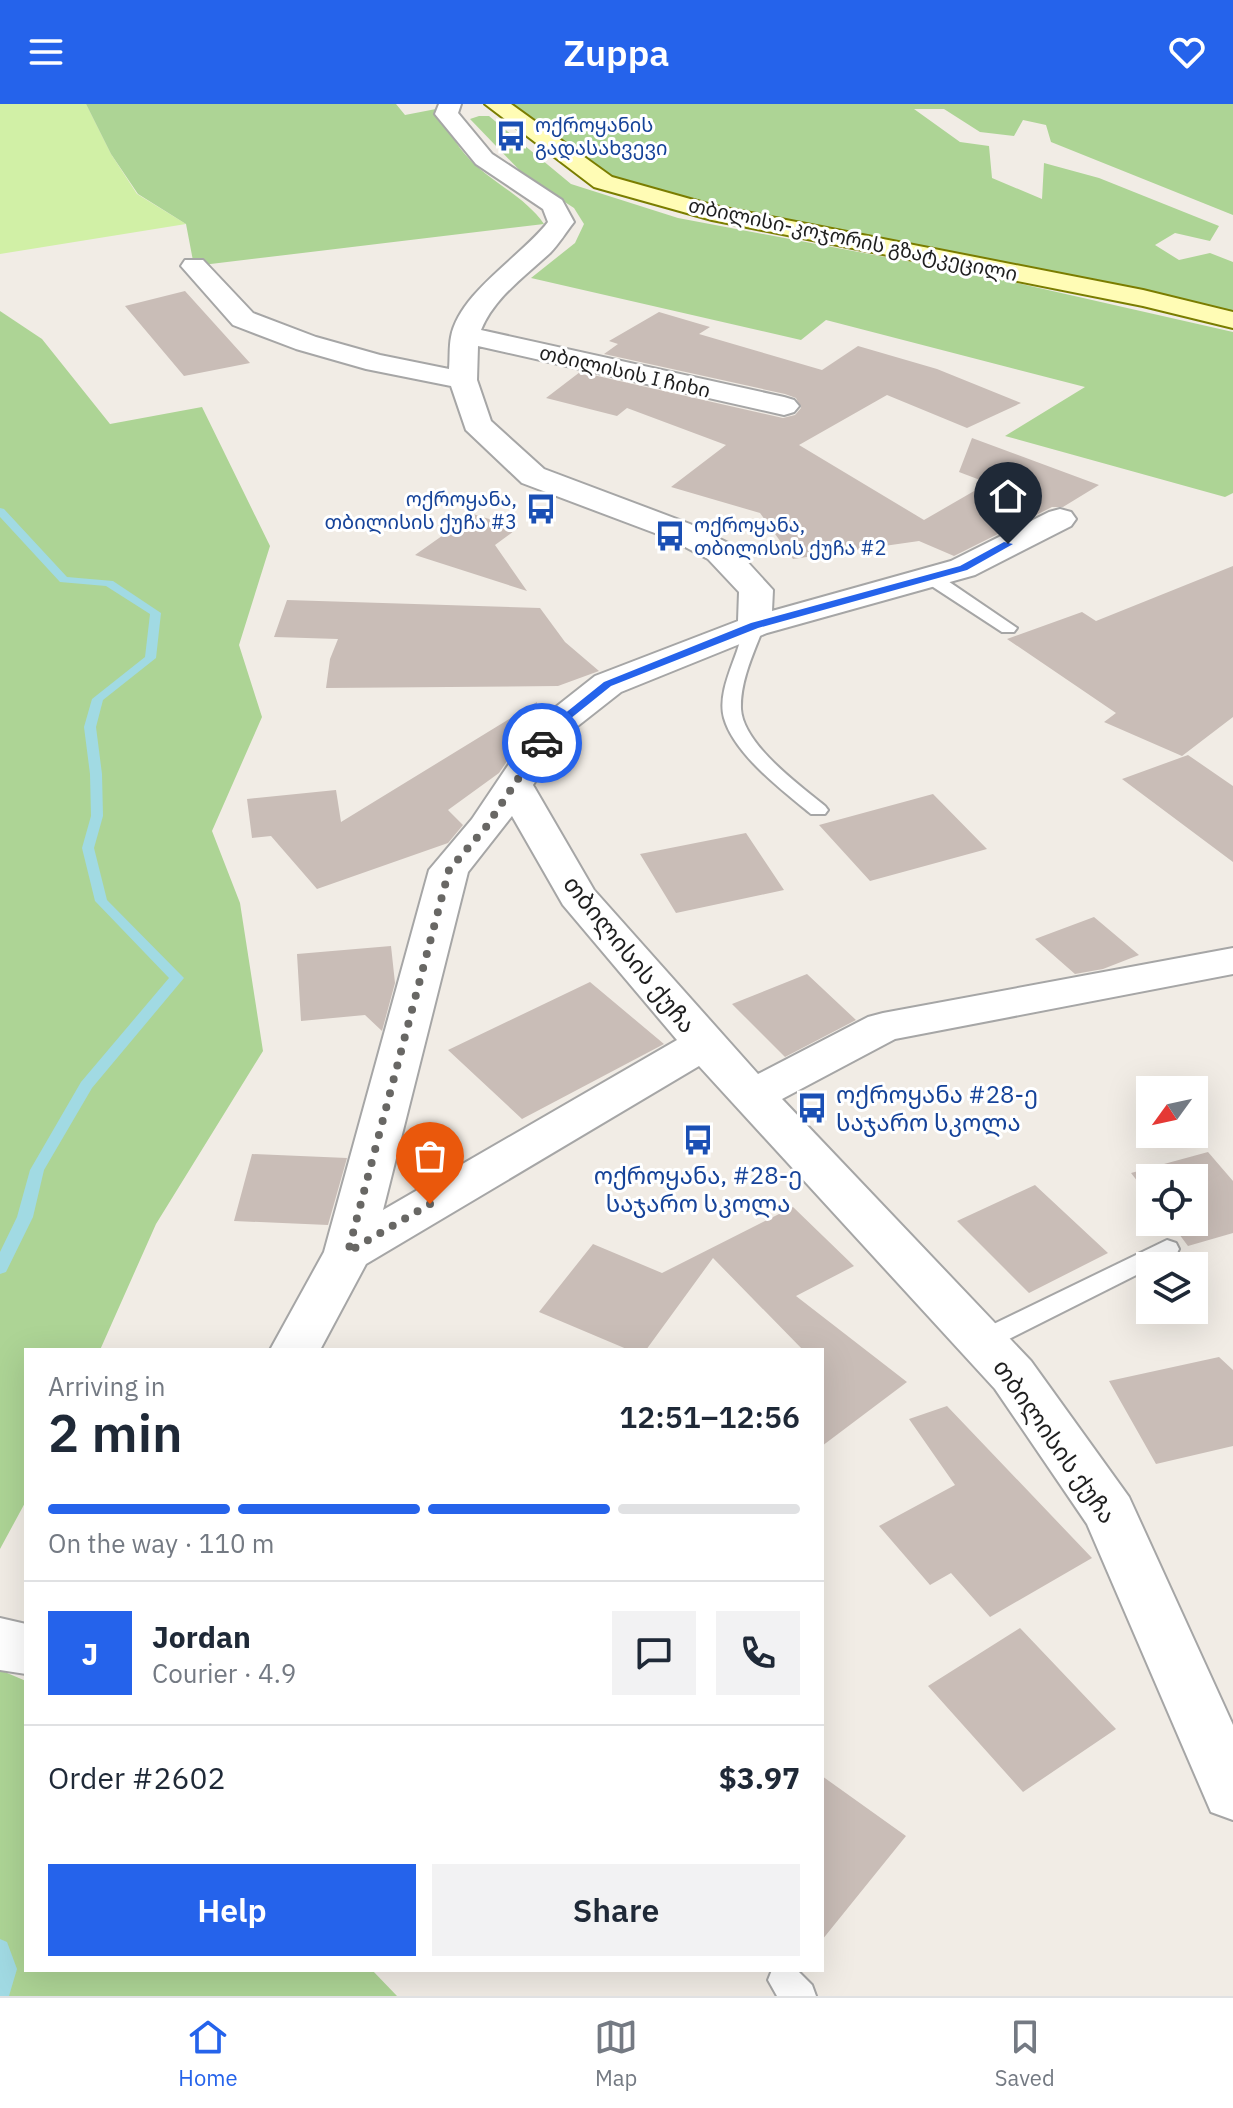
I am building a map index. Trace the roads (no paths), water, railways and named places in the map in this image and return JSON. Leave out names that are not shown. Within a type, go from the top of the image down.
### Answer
[{"type":"main road","name":"თბილისი-კოჯორის გზატკეცილი","points":[[496,104],[603,182],[712,213],[1143,298],[1233,320]]},
{"type":"street","points":[[450,104],[446,114],[484,159],[553,205],[561,222],[544,245],[510,274],[473,316],[465,335],[463,380],[477,424],[533,476],[679,531],[720,552],[756,590],[755,626]]},
{"type":"street","points":[[194,266],[243,319],[376,363],[463,380]]},
{"type":"street","name":"თბილისის I ჩიხი","points":[[465,335],[784,406]]},
{"type":"street","points":[[296,1348],[348,1252],[449,870],[486,827],[551,729],[608,684],[755,626],[933,579],[963,568],[1060,519]]},
{"type":"street","name":"თბილისის ქუჩა","points":[[514,785],[577,896],[704,1044],[1013,1375],[1110,1513],[1233,1792]]},
{"type":"street","points":[[752,1096],[883,1027],[1233,961]]},
{"type":"street","points":[[348,1252],[704,1044]]},
{"type":"street","points":[[0,1643],[7,1648],[24,1649]]},
{"type":"lane","points":[[933,579],[1008,628]]},
{"type":"lane","points":[[755,626],[735,686],[733,717],[773,771],[818,810]]},
{"type":"lane","points":[[982,1341],[1167,1249]]},
{"type":"waterway","points":[[0,511],[64,580],[109,583],[156,613],[150,658],[98,699],[90,727],[97,816],[88,848],[101,901],[177,978],[86,1085],[37,1170],[25,1217],[0,1268]]},
{"type":"waterway","points":[[0,1949],[7,1969],[0,1992]]},
{"type":"place","name":"ოქროყანის გადასახვევი","points":[[511,136]]},
{"type":"place","name":"ოქროყანა, თბილისის ქუჩა #3","points":[[541,509]]},
{"type":"place","name":"ოქროყანა, თბილისის ქუჩა #2","points":[[670,536]]},
{"type":"place","name":"ოქროყანა #28-ე საჯარო სკოლა","points":[[812,1108]]},
{"type":"place","name":"ოქროყანა, #28-ე საჯარო სკოლა","points":[[698,1140]]}]
